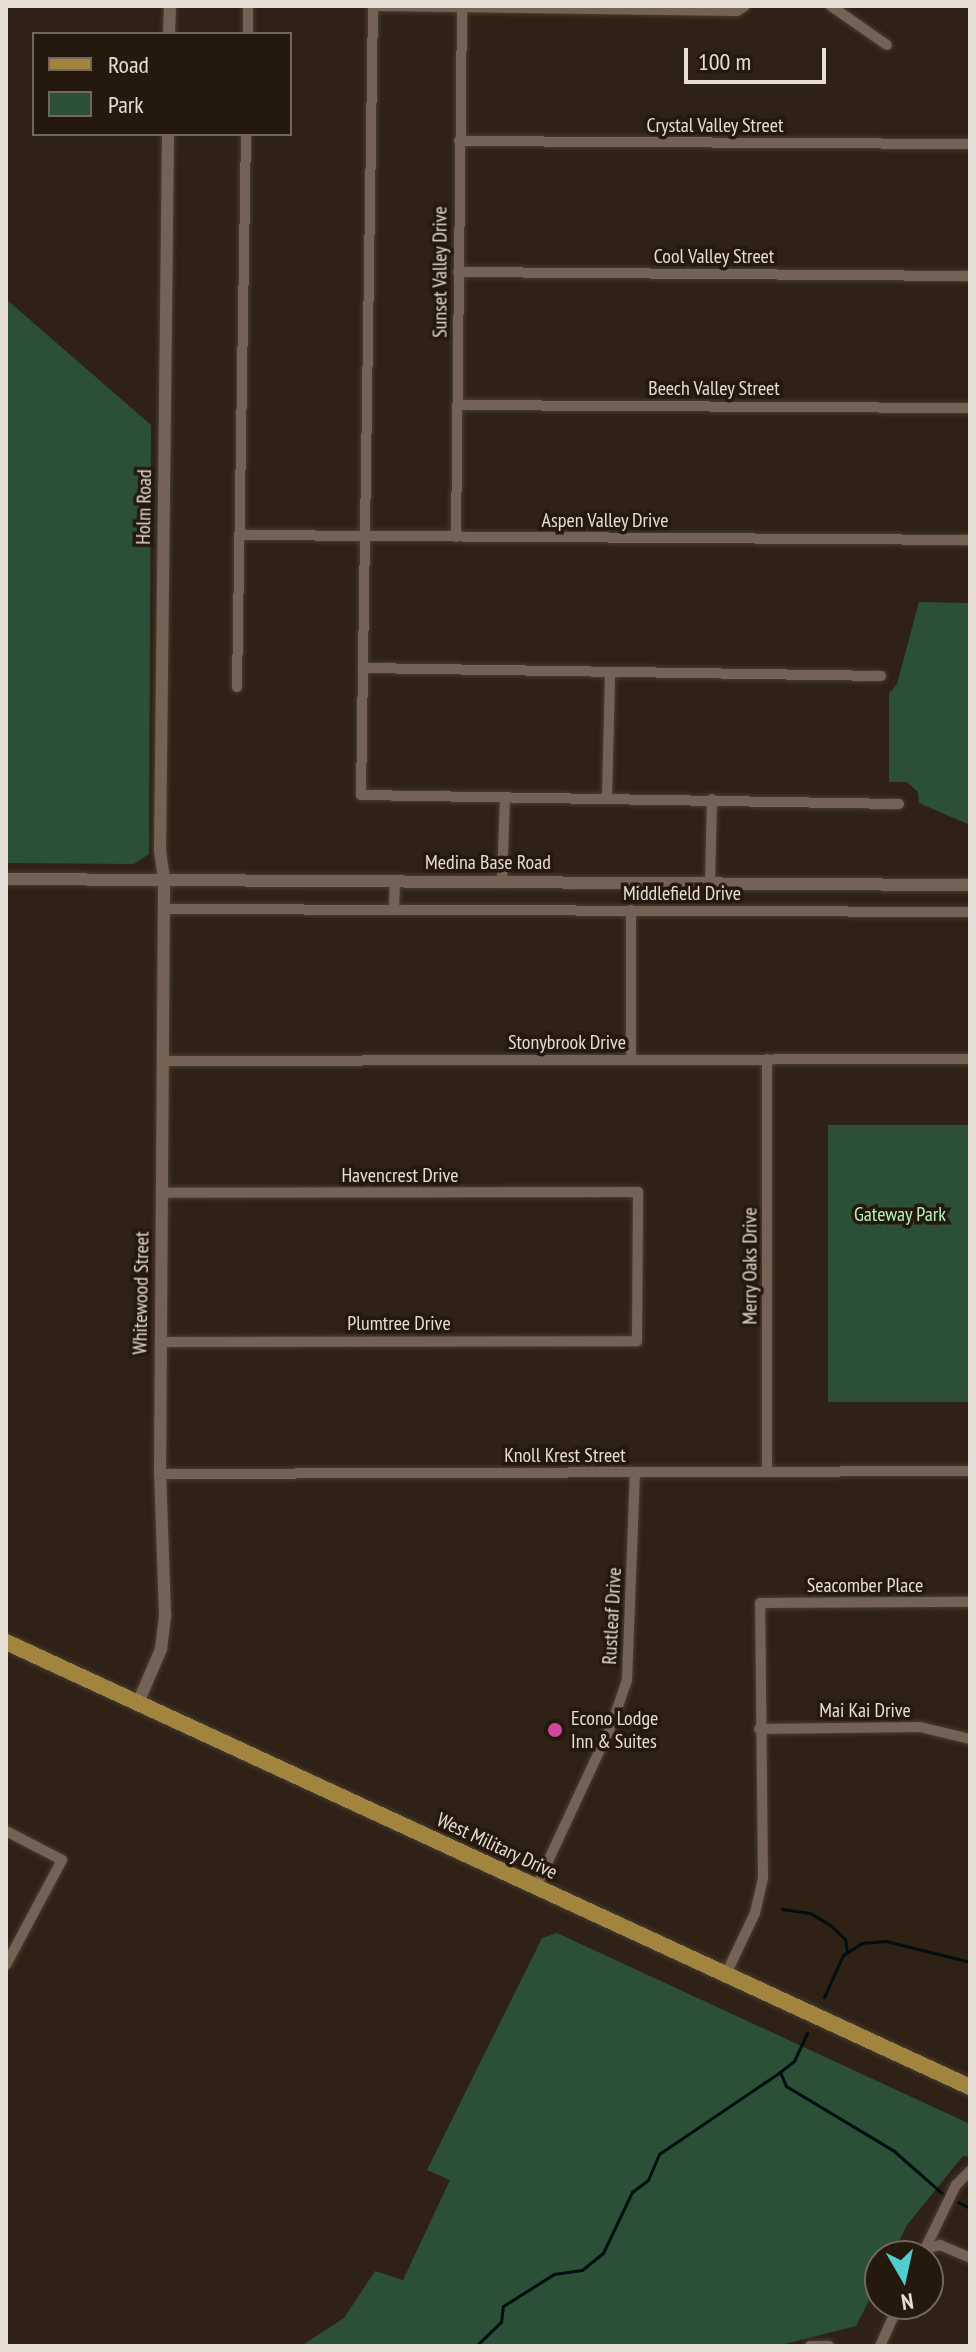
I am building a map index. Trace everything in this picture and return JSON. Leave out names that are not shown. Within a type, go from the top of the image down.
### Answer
[{"type":"main road","name":"West Military Drive","points":[[6,1642],[970,2087]]},
{"type":"street","points":[[169,32],[170,6]]},
{"type":"street","points":[[248,6],[248,32]]},
{"type":"street","points":[[745,6],[737,11],[376,6],[361,795],[899,804]]},
{"type":"street","points":[[831,6],[887,45]]},
{"type":"street","name":"Sunset Valley Drive","points":[[456,537],[462,7]]},
{"type":"street","name":"Holm Road","points":[[164,879],[160,851],[168,136]]},
{"type":"street","points":[[237,687],[246,136]]},
{"type":"street","name":"Crystal Valley Street","points":[[459,141],[970,144]]},
{"type":"street","name":"Cool Valley Street","points":[[458,272],[970,276]]},
{"type":"street","name":"Beech Valley Street","points":[[457,405],[970,408]]},
{"type":"street","name":"Aspen Valley Drive","points":[[240,535],[970,540]]},
{"type":"street","points":[[363,668],[881,676]]},
{"type":"street","points":[[607,798],[610,673]]},
{"type":"street","points":[[502,883],[505,797]]},
{"type":"street","points":[[710,881],[712,799]]},
{"type":"street","name":"Medina Base Road","points":[[6,879],[970,885]]},
{"type":"street","name":"Whitewood Street","points":[[138,1703],[154,1671],[164,1628],[160,1474],[164,879]]},
{"type":"street","points":[[394,908],[395,881]]},
{"type":"street","name":"Middlefield Drive","points":[[164,909],[970,912]]},
{"type":"street","points":[[631,910],[631,1060]]},
{"type":"street","name":"Merry Oaks Drive","points":[[767,1059],[767,1472]]},
{"type":"street","name":"Stonybrook Drive","points":[[163,1061],[970,1059]]},
{"type":"street","name":"Havencrest Drive","points":[[162,1193],[638,1192],[637,1341]]},
{"type":"street","name":"Plumtree Drive","points":[[161,1342],[637,1341]]},
{"type":"street","name":"Knoll Krest Street","points":[[160,1474],[970,1471]]},
{"type":"street","name":"Rustleaf Drive","points":[[536,1887],[612,1724],[627,1680],[635,1472]]},
{"type":"street","name":"Seacomber Place","points":[[759,1729],[760,1603],[970,1602]]},
{"type":"street","name":"Mai Kai Drive","points":[[759,1729],[920,1727],[970,1739]]},
{"type":"street","points":[[726,1974],[755,1913],[763,1878],[759,1729]]},
{"type":"street","points":[[6,1831],[62,1860],[7,1958]]},
{"type":"street","points":[[930,2240],[956,2185],[970,2171]]},
{"type":"street","points":[[944,2247],[970,2258]]},
{"type":"street","points":[[880,2346],[892,2320]]},
{"type":"street","points":[[810,2346],[829,2346]]},
{"type":"green space","points":[[6,299],[151,425],[149,854],[134,864],[6,863]]},
{"type":"green space","points":[[919,602],[970,603],[970,825],[919,803],[918,792],[907,782],[889,782],[889,693],[897,684]]},
{"type":"green space","name":"Gateway Park","points":[[828,1125],[970,1125],[970,1402],[828,1402]]},
{"type":"green space","points":[[557,1933],[970,2124],[970,2157],[963,2156],[907,2225],[900,2240],[864,2240],[864,2310],[856,2326],[777,2346],[301,2346],[344,2318],[375,2271],[403,2280],[450,2180],[427,2170],[542,1938]]},
{"type":"waterway","points":[[782,1909],[810,1913],[830,1925],[845,1939],[847,1952]]},
{"type":"waterway","points":[[824,1997],[843,1955],[862,1943],[886,1941],[970,1962]]},
{"type":"waterway","points":[[780,2072],[794,2061],[807,2033]]},
{"type":"waterway","points":[[476,2346],[501,2322],[503,2306],[554,2274],[582,2270],[603,2253],[632,2192],[648,2180],[659,2154],[780,2072],[786,2086],[894,2151],[945,2196]]},
{"type":"waterway","points":[[958,2202],[970,2208]]},
{"type":"place","name":"Econo Lodge Inn & Suites","points":[[555,1730]]}]
